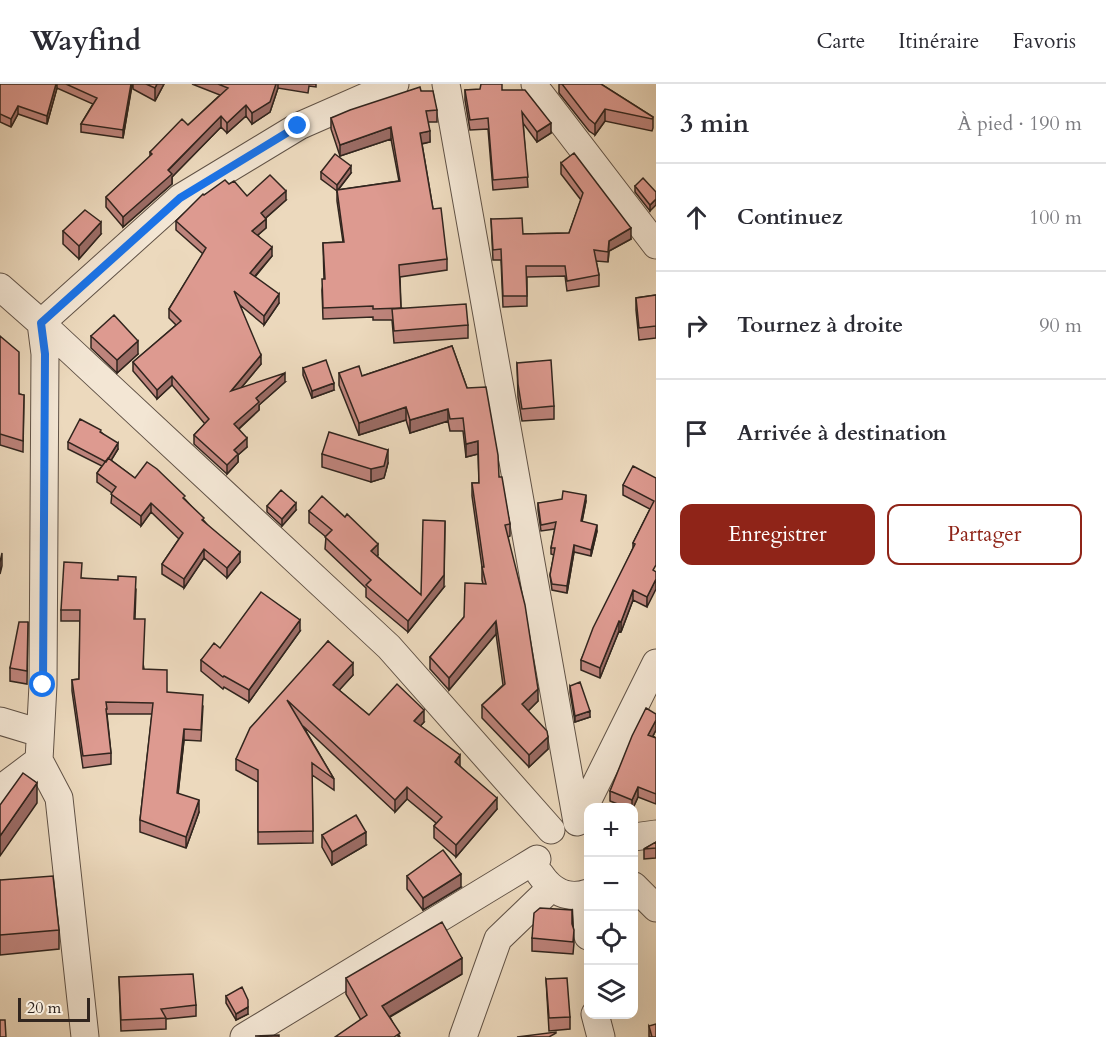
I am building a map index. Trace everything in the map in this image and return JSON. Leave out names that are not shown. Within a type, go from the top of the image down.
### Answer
[{"type":"street","points":[[41,323],[180,198],[298,126],[395,84]]},
{"type":"street","points":[[446,84],[583,824]]},
{"type":"street","points":[[535,84],[656,244]]},
{"type":"street","points":[[0,287],[389,647],[551,830]]},
{"type":"street","points":[[41,323],[45,354],[43,685],[39,760],[59,798],[85,1037]]},
{"type":"street","points":[[583,824],[656,663]]},
{"type":"street","points":[[0,721],[40,733]]},
{"type":"street","points":[[0,793],[6,785],[39,760]]},
{"type":"street","points":[[583,824],[564,824],[551,830],[541,843],[537,859],[541,876],[551,888],[568,896],[584,893]]},
{"type":"street","points":[[638,836],[656,834]]},
{"type":"street","points":[[244,1037],[537,859]]},
{"type":"street","points":[[463,1037],[498,939],[551,888]]},
{"type":"street","points":[[638,891],[656,908]]},
{"type":"street","points":[[596,1019],[601,1037]]},
{"type":"building","points":[[0,84],[56,84],[47,116],[18,106],[11,119],[0,114]]},
{"type":"building","points":[[66,84],[131,84],[123,130],[81,124],[97,98]]},
{"type":"building","points":[[218,84],[276,84],[270,102],[252,113],[246,105],[227,123],[221,116],[168,170],[172,174],[123,217],[106,197],[152,154],[150,152],[182,119],[188,125],[228,88]]},
{"type":"building","points":[[481,84],[502,84],[502,90],[525,90],[551,123],[537,132],[522,112],[528,177],[493,180],[488,118],[470,120],[465,90],[480,89]]},
{"type":"building","points":[[562,84],[601,84],[653,117],[652,119],[605,109],[595,124]]},
{"type":"building","points":[[420,87],[421,91],[433,91],[437,110],[426,111],[430,131],[420,133],[433,209],[441,208],[447,259],[399,265],[401,308],[373,309],[373,306],[323,308],[322,279],[325,279],[323,243],[344,242],[337,190],[400,181],[391,127],[340,145],[331,118]]},
{"type":"building","points":[[574,153],[631,228],[609,241],[608,252],[594,250],[599,275],[567,281],[565,266],[526,266],[527,296],[503,296],[501,249],[493,250],[491,219],[522,218],[523,234],[569,233],[583,193],[561,163]]},
{"type":"building","points":[[335,154],[351,166],[337,185],[321,172]]},
{"type":"building","points":[[270,175],[286,191],[261,213],[266,219],[252,231],[272,247],[250,273],[279,294],[264,316],[234,291],[261,355],[231,391],[285,373],[256,398],[259,402],[234,424],[247,438],[234,450],[238,454],[227,465],[194,435],[209,419],[172,376],[157,390],[133,362],[181,321],[169,309],[206,248],[176,221],[203,194],[225,180],[229,184],[234,181],[247,196]]},
{"type":"building","points":[[643,178],[656,192],[656,199],[650,205],[635,186]]},
{"type":"building","points":[[85,210],[101,222],[79,246],[63,231]]},
{"type":"building","points":[[656,295],[656,326],[639,328],[636,298]]},
{"type":"building","points":[[466,304],[468,325],[394,331],[392,309]]},
{"type":"building","points":[[114,315],[138,341],[117,360],[91,336]]},
{"type":"building","points":[[0,336],[19,352],[19,394],[24,395],[23,441],[0,434]]},
{"type":"building","points":[[452,346],[467,388],[486,387],[498,455],[499,477],[502,477],[510,524],[505,525],[525,605],[538,689],[522,704],[547,731],[548,737],[529,755],[482,705],[505,684],[496,621],[449,678],[430,657],[464,617],[465,583],[486,584],[472,483],[479,483],[478,441],[466,444],[463,418],[450,419],[448,409],[410,420],[406,407],[359,423],[339,373],[359,366],[362,376]]},
{"type":"building","points":[[326,360],[334,383],[312,391],[303,368]]},
{"type":"building","points":[[551,360],[554,406],[522,409],[517,363]]},
{"type":"building","points":[[80,419],[101,430],[100,432],[118,443],[106,462],[68,442]]},
{"type":"building","points":[[329,432],[388,450],[384,466],[371,469],[322,454]]},
{"type":"building","points":[[108,458],[135,478],[147,462],[157,469],[185,496],[183,498],[204,518],[202,520],[240,552],[227,568],[204,549],[184,579],[162,564],[183,533],[151,503],[141,516],[111,494],[116,487],[97,473]]},
{"type":"building","points":[[633,466],[656,478],[656,565],[653,570],[656,572],[656,579],[647,597],[633,590],[600,668],[581,660],[593,628],[654,501],[623,485]]},
{"type":"building","points":[[281,490],[296,503],[282,519],[267,506]]},
{"type":"building","points":[[563,491],[586,495],[581,521],[597,525],[591,550],[574,545],[567,586],[552,584],[550,575],[555,548],[551,548],[556,522],[541,525],[538,503],[562,499]]},
{"type":"building","points":[[322,496],[345,517],[347,514],[378,544],[371,551],[421,595],[423,520],[445,521],[444,575],[408,621],[366,585],[371,580],[325,537],[332,530],[309,511]]},
{"type":"building","points":[[64,562],[82,563],[81,578],[118,580],[118,576],[136,577],[134,619],[145,619],[143,669],[167,670],[167,692],[203,695],[201,730],[184,729],[177,793],[199,800],[186,837],[140,820],[153,703],[106,702],[111,753],[83,756],[72,680],[79,679],[80,610],[61,610]]},
{"type":"building","points":[[261,592],[300,620],[249,690],[223,677],[201,660],[214,643],[220,648]]},
{"type":"building","points":[[19,622],[28,622],[27,671],[10,668]]},
{"type":"building","points":[[328,641],[353,663],[333,685],[369,715],[397,684],[424,710],[414,721],[460,755],[455,762],[497,798],[456,845],[434,826],[442,817],[407,787],[395,800],[287,700],[334,779],[312,763],[313,831],[258,832],[258,770],[236,759],[250,728]]},
{"type":"building","points":[[580,682],[590,711],[575,716],[570,686]]},
{"type":"building","points":[[646,708],[656,714],[656,720],[648,735],[656,738],[656,794],[638,787],[632,800],[610,791]]},
{"type":"building","points":[[23,773],[37,783],[0,836],[0,805]]},
{"type":"building","points":[[356,815],[366,832],[332,852],[322,835]]},
{"type":"building","points":[[656,842],[656,848],[644,849]]},
{"type":"building","points":[[443,850],[461,874],[423,898],[407,876]]},
{"type":"building","points":[[53,876],[59,930],[0,935],[0,880]]},
{"type":"building","points":[[540,908],[572,910],[573,942],[532,938],[534,913]]},
{"type":"building","points":[[442,922],[462,958],[382,1006],[400,1033],[394,1037],[335,1037],[367,1015],[346,978]]},
{"type":"building","points":[[193,974],[196,1005],[161,1009],[166,1018],[121,1020],[119,977]]},
{"type":"building","points":[[567,978],[570,1017],[549,1018],[546,979]]},
{"type":"building","points":[[242,987],[248,1000],[248,1007],[236,1014],[226,996]]},
{"type":"building","points":[[0,1020],[5,1020],[6,1037],[0,1037]]},
{"type":"building","points":[[656,1024],[656,1037],[652,1037],[649,1026]]},
{"type":"building","points":[[556,1032],[549,1037],[517,1037]]},
{"type":"building","points":[[279,1035],[279,1037],[255,1036]]},
{"type":"route","points":[[43,685],[45,354],[41,323],[180,198],[298,126]]}]
